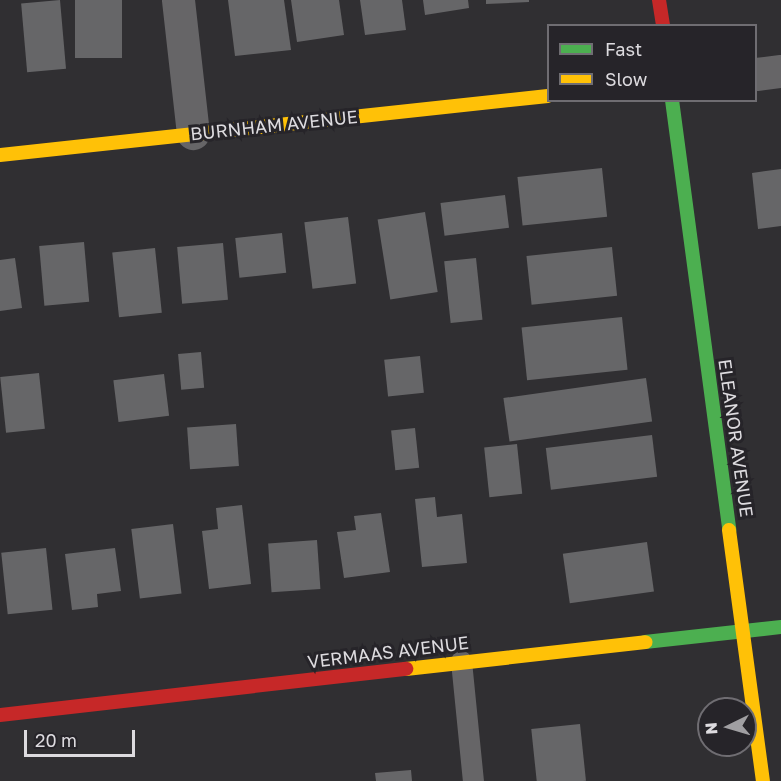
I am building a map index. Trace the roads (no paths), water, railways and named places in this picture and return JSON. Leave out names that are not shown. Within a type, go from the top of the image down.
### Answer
[{"type":"street","points":[[178,0],[193,133]]},
{"type":"street","points":[[659,0],[663,24]]},
{"type":"street","points":[[757,74],[781,71]]},
{"type":"street","name":"BURNHAM AVENUE","points":[[0,155],[547,96]]},
{"type":"street","name":"ELEANOR AVENUE","points":[[672,102],[763,781]]},
{"type":"street","name":"VERMAAS AVENUE","points":[[0,715],[781,627]]},
{"type":"lane","points":[[460,662],[473,781]]}]
